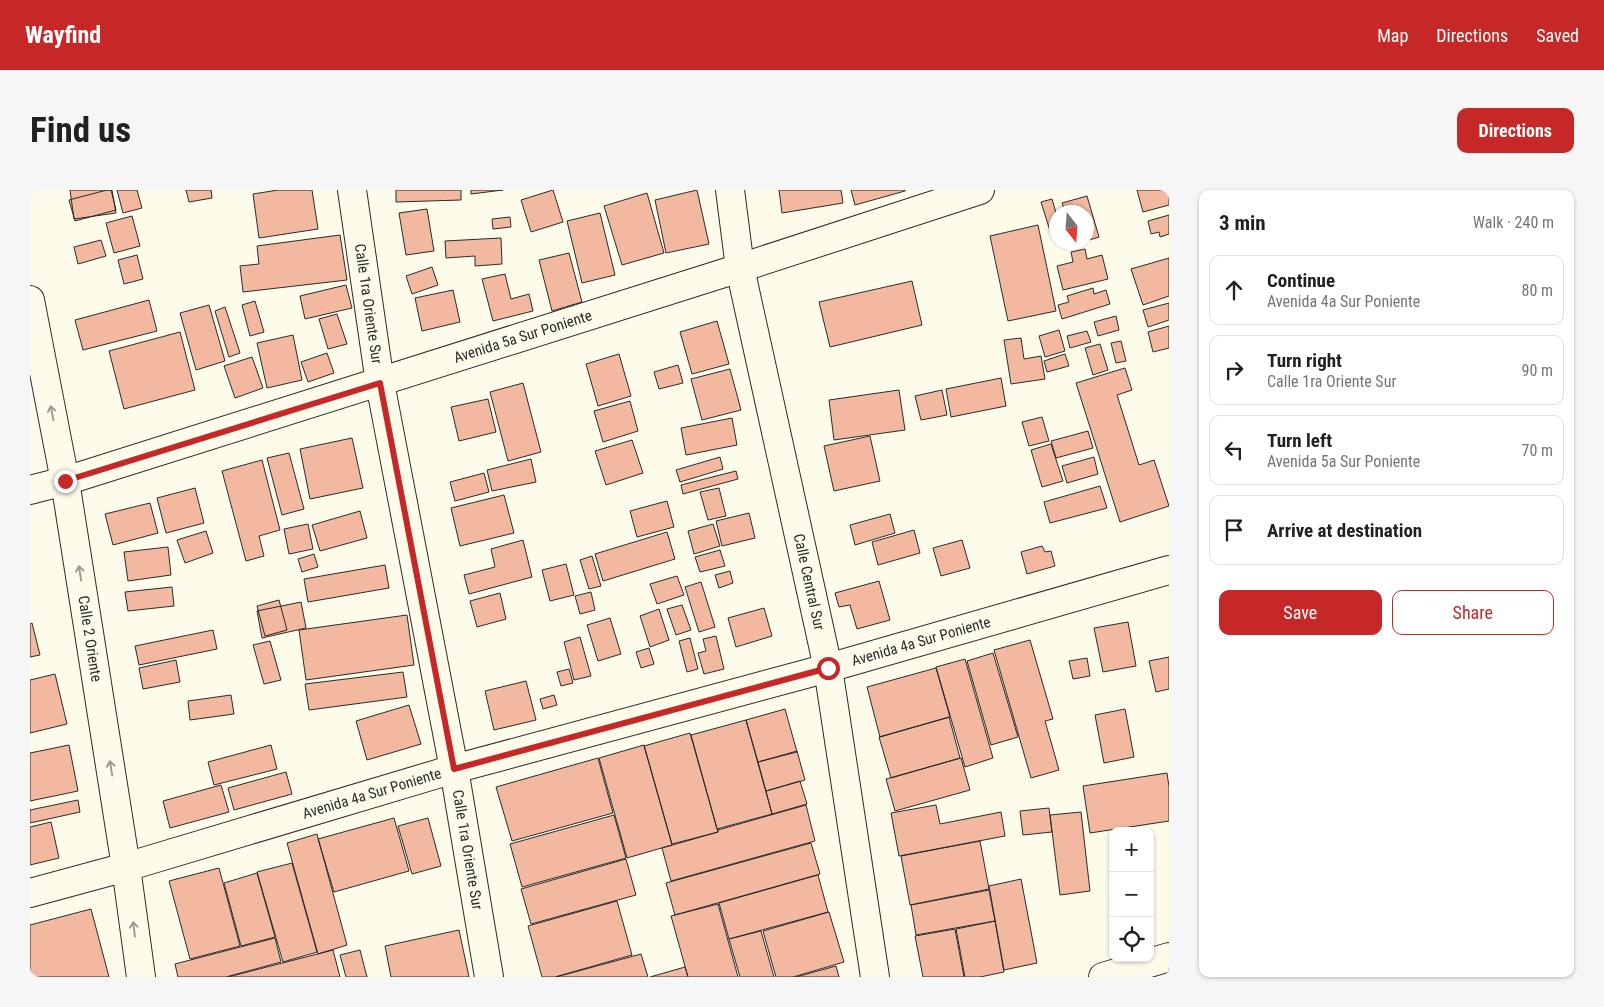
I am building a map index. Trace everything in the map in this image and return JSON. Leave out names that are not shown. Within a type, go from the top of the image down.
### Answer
[{"type":"street","name":"Calle 1ra Oriente Sur","points":[[352,190],[380,383],[454,769],[489,977]]},
{"type":"street","name":"Calle Central Sur","points":[[730,190],[740,268],[828,668],[875,977]]},
{"type":"street","name":"Avenida 5a Sur Poniente","points":[[30,490],[65,481],[380,383],[980,190]]},
{"type":"street","name":"Calle 2 Oriente","points":[[30,300],[65,481],[126,867],[141,977]]},
{"type":"street","name":"Avenida 4a Sur Poniente","points":[[30,893],[126,867],[454,769],[828,668],[1169,570]]},
{"type":"street","points":[[1103,977],[1169,957]]},
{"type":"building","points":[[70,190],[112,190],[116,213],[74,219]]},
{"type":"building","points":[[111,190],[116,210],[75,221],[69,200]]},
{"type":"building","points":[[117,190],[137,190],[142,208],[123,213]]},
{"type":"building","points":[[186,190],[211,190],[212,198],[189,202]]},
{"type":"building","points":[[278,190],[312,190],[318,229],[259,238],[253,194]]},
{"type":"building","points":[[396,190],[461,190],[461,200],[396,202]]},
{"type":"building","points":[[471,190],[503,190],[471,194]]},
{"type":"building","points":[[553,190],[563,222],[531,232],[521,200]]},
{"type":"building","points":[[697,190],[709,244],[666,253],[655,200]]},
{"type":"building","points":[[779,190],[841,190],[843,203],[782,213]]},
{"type":"building","points":[[851,190],[905,190],[905,191],[855,205]]},
{"type":"building","points":[[1137,190],[1169,190],[1169,205],[1143,212]]},
{"type":"building","points":[[647,193],[664,253],[622,265],[604,206]]},
{"type":"building","points":[[1087,196],[1090,205],[1063,205],[1062,203]]},
{"type":"building","points":[[1052,199],[1054,205],[1049,205],[1049,228],[1041,202]]},
{"type":"building","points":[[427,209],[434,251],[406,255],[399,213]]},
{"type":"building","points":[[600,213],[615,275],[582,283],[567,221]]},
{"type":"building","points":[[1169,215],[1169,234],[1160,237],[1159,232],[1151,234],[1148,221]]},
{"type":"building","points":[[132,216],[140,246],[114,253],[106,223]]},
{"type":"building","points":[[510,217],[511,227],[493,229],[492,219]]},
{"type":"building","points":[[1094,220],[1099,237],[1094,239]]},
{"type":"building","points":[[1038,225],[1056,311],[1008,321],[990,236]]},
{"type":"building","points":[[340,235],[347,280],[243,292],[240,266],[259,264],[257,246]]},
{"type":"building","points":[[501,238],[502,264],[475,266],[475,256],[446,258],[445,241]]},
{"type":"building","points":[[101,240],[106,256],[78,264],[74,247]]},
{"type":"building","points":[[1085,250],[1087,259],[1102,255],[1108,279],[1063,290],[1057,266],[1073,262],[1071,252]]},
{"type":"building","points":[[569,253],[582,302],[552,311],[539,260]]},
{"type":"building","points":[[137,255],[143,279],[124,284],[118,260]]},
{"type":"building","points":[[1169,258],[1169,296],[1143,305],[1131,269]]},
{"type":"building","points":[[432,267],[438,285],[412,294],[406,276]]},
{"type":"building","points":[[505,274],[511,299],[529,294],[533,311],[493,321],[482,279]]},
{"type":"building","points":[[912,281],[922,325],[830,347],[819,302]]},
{"type":"building","points":[[346,285],[352,308],[305,319],[300,296]]},
{"type":"building","points":[[1093,288],[1094,294],[1106,290],[1110,304],[1062,319],[1058,305],[1069,302],[1067,296]]},
{"type":"building","points":[[453,290],[460,322],[422,331],[415,298]]},
{"type":"building","points":[[149,300],[157,331],[83,350],[75,320]]},
{"type":"building","points":[[255,301],[264,332],[250,336],[242,305]]},
{"type":"building","points":[[1169,303],[1169,320],[1148,327],[1143,310]]},
{"type":"building","points":[[209,305],[225,361],[196,370],[180,313]]},
{"type":"building","points":[[225,307],[240,353],[229,357],[215,311]]},
{"type":"building","points":[[337,314],[347,344],[328,349],[319,319]]},
{"type":"building","points":[[1116,316],[1119,330],[1098,336],[1094,322]]},
{"type":"building","points":[[717,321],[729,364],[692,374],[680,332]]},
{"type":"building","points":[[1169,326],[1169,348],[1153,352],[1148,332]]},
{"type":"building","points":[[1059,330],[1065,351],[1045,357],[1039,336]]},
{"type":"building","points":[[1087,331],[1091,342],[1070,348],[1067,336]]},
{"type":"building","points":[[180,332],[195,390],[124,409],[109,351]]},
{"type":"building","points":[[293,335],[302,380],[267,388],[257,343]]},
{"type":"building","points":[[1021,338],[1024,359],[1041,356],[1045,379],[1011,384],[1004,340]]},
{"type":"building","points":[[1121,341],[1126,361],[1116,363],[1111,343]]},
{"type":"building","points":[[1100,344],[1108,370],[1093,375],[1085,348]]},
{"type":"building","points":[[327,353],[334,373],[308,382],[301,362]]},
{"type":"building","points":[[619,354],[631,396],[598,406],[586,364]]},
{"type":"building","points":[[1065,354],[1069,366],[1047,372],[1044,361]]},
{"type":"building","points":[[252,357],[263,388],[235,398],[224,366]]},
{"type":"building","points":[[678,365],[683,383],[659,389],[654,372]]},
{"type":"building","points":[[1125,368],[1132,390],[1117,395],[1139,465],[1154,460],[1169,506],[1120,522],[1076,383]]},
{"type":"building","points":[[730,369],[741,410],[702,420],[691,379]]},
{"type":"building","points":[[1001,378],[1006,406],[951,417],[946,389]]},
{"type":"building","points":[[523,383],[541,452],[508,461],[490,392]]},
{"type":"building","points":[[899,390],[905,430],[834,440],[829,400]]},
{"type":"building","points":[[942,390],[947,415],[921,420],[915,396]]},
{"type":"building","points":[[488,399],[496,432],[459,441],[451,407]]},
{"type":"building","points":[[630,401],[638,431],[603,442],[594,411]]},
{"type":"building","points":[[1042,417],[1049,441],[1029,446],[1022,422]]},
{"type":"building","points":[[732,418],[737,445],[686,455],[681,428]]},
{"type":"building","points":[[1088,431],[1093,448],[1056,458],[1051,441]]},
{"type":"building","points":[[870,436],[880,481],[834,491],[824,446]]},
{"type":"building","points":[[352,438],[363,488],[310,499],[300,449]]},
{"type":"building","points":[[632,440],[643,473],[606,485],[595,451]]},
{"type":"building","points":[[1051,444],[1063,481],[1042,487],[1031,450]]},
{"type":"building","points":[[289,453],[304,509],[282,515],[267,458]]},
{"type":"building","points":[[720,457],[723,469],[680,482],[676,470]]},
{"type":"building","points":[[1094,457],[1098,474],[1067,483],[1062,466]]},
{"type":"building","points":[[531,459],[536,482],[492,491],[487,470]]},
{"type":"building","points":[[262,460],[280,530],[259,536],[264,556],[246,561],[222,471]]},
{"type":"building","points":[[736,471],[738,479],[683,494],[681,485]]},
{"type":"building","points":[[484,473],[489,492],[455,501],[450,482]]},
{"type":"building","points":[[1100,486],[1107,508],[1050,523],[1044,502]]},
{"type":"building","points":[[195,488],[204,523],[166,533],[157,498]]},
{"type":"building","points":[[719,488],[726,516],[708,520],[700,492]]},
{"type":"building","points":[[504,495],[514,533],[460,546],[451,508]]},
{"type":"building","points":[[667,501],[674,527],[637,537],[630,511]]},
{"type":"building","points":[[150,503],[158,533],[113,545],[105,514]]},
{"type":"building","points":[[360,511],[367,538],[320,551],[312,525]]},
{"type":"building","points":[[749,513],[755,538],[722,546],[716,521]]},
{"type":"building","points":[[890,514],[895,533],[855,545],[850,525]]},
{"type":"building","points":[[308,524],[313,549],[289,554],[284,529]]},
{"type":"building","points":[[713,524],[720,546],[694,554],[688,531]]},
{"type":"building","points":[[914,530],[920,553],[878,565],[872,542]]},
{"type":"building","points":[[206,531],[213,553],[185,563],[177,540]]},
{"type":"building","points":[[667,532],[675,559],[603,581],[595,554]]},
{"type":"building","points":[[523,540],[532,577],[469,594],[464,575],[495,567],[491,549]]},
{"type":"building","points":[[962,540],[970,568],[941,576],[933,548]]},
{"type":"building","points":[[1042,546],[1045,552],[1051,551],[1055,566],[1027,574],[1021,552]]},
{"type":"building","points":[[168,547],[171,575],[128,581],[124,552]]},
{"type":"building","points":[[720,550],[725,566],[700,572],[695,557]]},
{"type":"building","points":[[314,554],[318,567],[302,572],[298,559]]},
{"type":"building","points":[[592,556],[601,586],[589,589],[580,560]]},
{"type":"building","points":[[566,564],[574,595],[550,601],[542,570]]},
{"type":"building","points":[[385,565],[389,588],[308,602],[304,579]]},
{"type":"building","points":[[730,571],[733,583],[719,588],[715,575]]},
{"type":"building","points":[[677,576],[684,595],[657,604],[650,584]]},
{"type":"building","points":[[879,581],[890,620],[857,629],[850,605],[839,607],[835,593]]},
{"type":"building","points":[[701,582],[715,627],[699,632],[685,587]]},
{"type":"building","points":[[172,587],[174,606],[128,611],[125,592]]},
{"type":"building","points":[[591,592],[595,610],[580,614],[575,596]]},
{"type":"building","points":[[500,593],[506,619],[477,627],[470,601]]},
{"type":"building","points":[[279,600],[287,630],[265,636],[257,606]]},
{"type":"building","points":[[301,602],[306,628],[262,638],[257,611]]},
{"type":"building","points":[[682,605],[691,630],[676,635],[667,609]]},
{"type":"building","points":[[764,608],[772,636],[736,647],[728,618]]},
{"type":"building","points":[[659,609],[669,640],[650,647],[640,616]]},
{"type":"building","points":[[407,615],[414,665],[306,680],[299,630]]},
{"type":"building","points":[[610,618],[621,654],[598,661],[587,625]]},
{"type":"building","points":[[1128,622],[1136,666],[1103,672],[1094,628]]},
{"type":"building","points":[[32,623],[40,655],[30,657],[30,624]]},
{"type":"building","points":[[213,630],[217,649],[139,665],[135,646]]},
{"type":"building","points":[[716,636],[724,669],[704,674],[698,653],[706,651],[703,639]]},
{"type":"building","points":[[580,637],[591,676],[574,680],[564,642]]},
{"type":"building","points":[[690,638],[698,669],[687,672],[679,641]]},
{"type":"building","points":[[1030,640],[1053,719],[1045,721],[1059,770],[1031,778],[994,650]]},
{"type":"building","points":[[270,641],[281,680],[264,684],[253,645]]},
{"type":"building","points":[[649,648],[654,664],[641,668],[636,652]]},
{"type":"building","points":[[993,653],[1018,737],[991,745],[967,661]]},
{"type":"building","points":[[1169,657],[1169,689],[1156,692],[1149,661]]},
{"type":"building","points":[[1087,658],[1090,676],[1073,679],[1069,661]]},
{"type":"building","points":[[965,659],[993,758],[965,767],[936,667]]},
{"type":"building","points":[[176,660],[180,682],[143,689],[139,668]]},
{"type":"building","points":[[936,668],[950,717],[880,737],[867,687]]},
{"type":"building","points":[[569,669],[573,683],[561,686],[557,672]]},
{"type":"building","points":[[403,672],[407,697],[309,710],[305,684]]},
{"type":"building","points":[[55,674],[67,724],[30,733],[30,680]]},
{"type":"building","points":[[526,681],[536,720],[494,730],[485,691]]},
{"type":"building","points":[[231,695],[234,714],[190,720],[188,701]]},
{"type":"building","points":[[554,695],[557,705],[543,709],[540,699]]},
{"type":"building","points":[[409,705],[421,744],[367,760],[356,721]]},
{"type":"building","points":[[785,709],[797,752],[758,762],[746,720]]},
{"type":"building","points":[[1125,709],[1134,757],[1104,763],[1095,715]]},
{"type":"building","points":[[949,717],[960,758],[891,778],[879,737]]},
{"type":"building","points":[[746,720],[772,814],[717,829],[691,735]]},
{"type":"building","points":[[690,733],[718,832],[672,844],[644,746]]},
{"type":"building","points":[[69,745],[78,791],[30,801],[30,753]]},
{"type":"building","points":[[271,745],[277,769],[214,785],[208,762]]},
{"type":"building","points":[[644,745],[672,845],[627,858],[599,758]]},
{"type":"building","points":[[797,751],[805,780],[766,791],[758,762]]},
{"type":"building","points":[[598,758],[613,813],[512,841],[496,787]]},
{"type":"building","points":[[961,758],[970,790],[895,811],[886,779]]},
{"type":"building","points":[[286,772],[292,794],[234,810],[228,788]]},
{"type":"building","points":[[1167,773],[1169,821],[1130,827],[1109,827],[1109,830],[1090,833],[1083,786]]},
{"type":"building","points":[[800,781],[807,804],[772,814],[766,791]]},
{"type":"building","points":[[221,785],[229,812],[170,828],[163,801]]},
{"type":"building","points":[[78,800],[80,812],[30,823],[30,810]]},
{"type":"building","points":[[806,805],[815,841],[671,881],[662,848]]},
{"type":"building","points":[[936,805],[940,824],[1001,812],[1005,836],[899,856],[891,813]]},
{"type":"building","points":[[1049,808],[1052,832],[1023,835],[1020,811]]},
{"type":"building","points":[[1081,812],[1090,891],[1060,895],[1050,815]]},
{"type":"building","points":[[614,815],[626,858],[522,887],[510,844]]},
{"type":"building","points":[[394,818],[409,871],[334,892],[318,839]]},
{"type":"building","points":[[428,818],[441,866],[412,874],[398,826]]},
{"type":"building","points":[[51,822],[59,858],[30,865],[30,827]]},
{"type":"building","points":[[317,834],[347,945],[318,954],[287,843]]},
{"type":"building","points":[[980,841],[989,889],[910,905],[901,856]]},
{"type":"building","points":[[811,843],[820,874],[675,915],[666,883]]},
{"type":"building","points":[[626,859],[636,895],[531,924],[521,889]]},
{"type":"building","points":[[292,863],[317,952],[283,962],[257,872]]},
{"type":"building","points":[[219,868],[240,946],[190,959],[169,881]]},
{"type":"building","points":[[257,873],[275,937],[241,946],[224,883]]},
{"type":"building","points":[[818,875],[828,912],[729,939],[719,903]]},
{"type":"building","points":[[1021,879],[1037,963],[1004,970],[989,886]]},
{"type":"building","points":[[989,890],[995,921],[916,935],[911,905]]},
{"type":"building","points":[[617,901],[632,955],[555,977],[542,977],[528,926]]},
{"type":"building","points":[[718,904],[738,977],[688,977],[671,916]]},
{"type":"building","points":[[91,909],[109,977],[32,977],[30,969],[30,925]]},
{"type":"building","points":[[829,912],[844,962],[793,977],[776,977],[763,931]]},
{"type":"building","points":[[995,921],[1004,972],[980,977],[965,977],[956,929]]},
{"type":"building","points":[[955,929],[964,977],[923,977],[915,936]]},
{"type":"building","points":[[459,930],[469,977],[391,977],[385,946]]},
{"type":"building","points":[[761,931],[774,977],[740,977],[729,939]]},
{"type":"building","points":[[275,938],[281,962],[226,977],[178,977],[175,964]]},
{"type":"building","points":[[333,950],[340,977],[228,977]]},
{"type":"building","points":[[360,950],[367,977],[346,977],[340,955]]},
{"type":"building","points":[[641,954],[648,977],[556,977]]},
{"type":"building","points":[[836,966],[839,977],[796,977]]},
{"type":"building","points":[[685,967],[688,977],[650,977]]},
{"type":"route","points":[[65,481],[380,383],[454,769],[828,668]]}]
